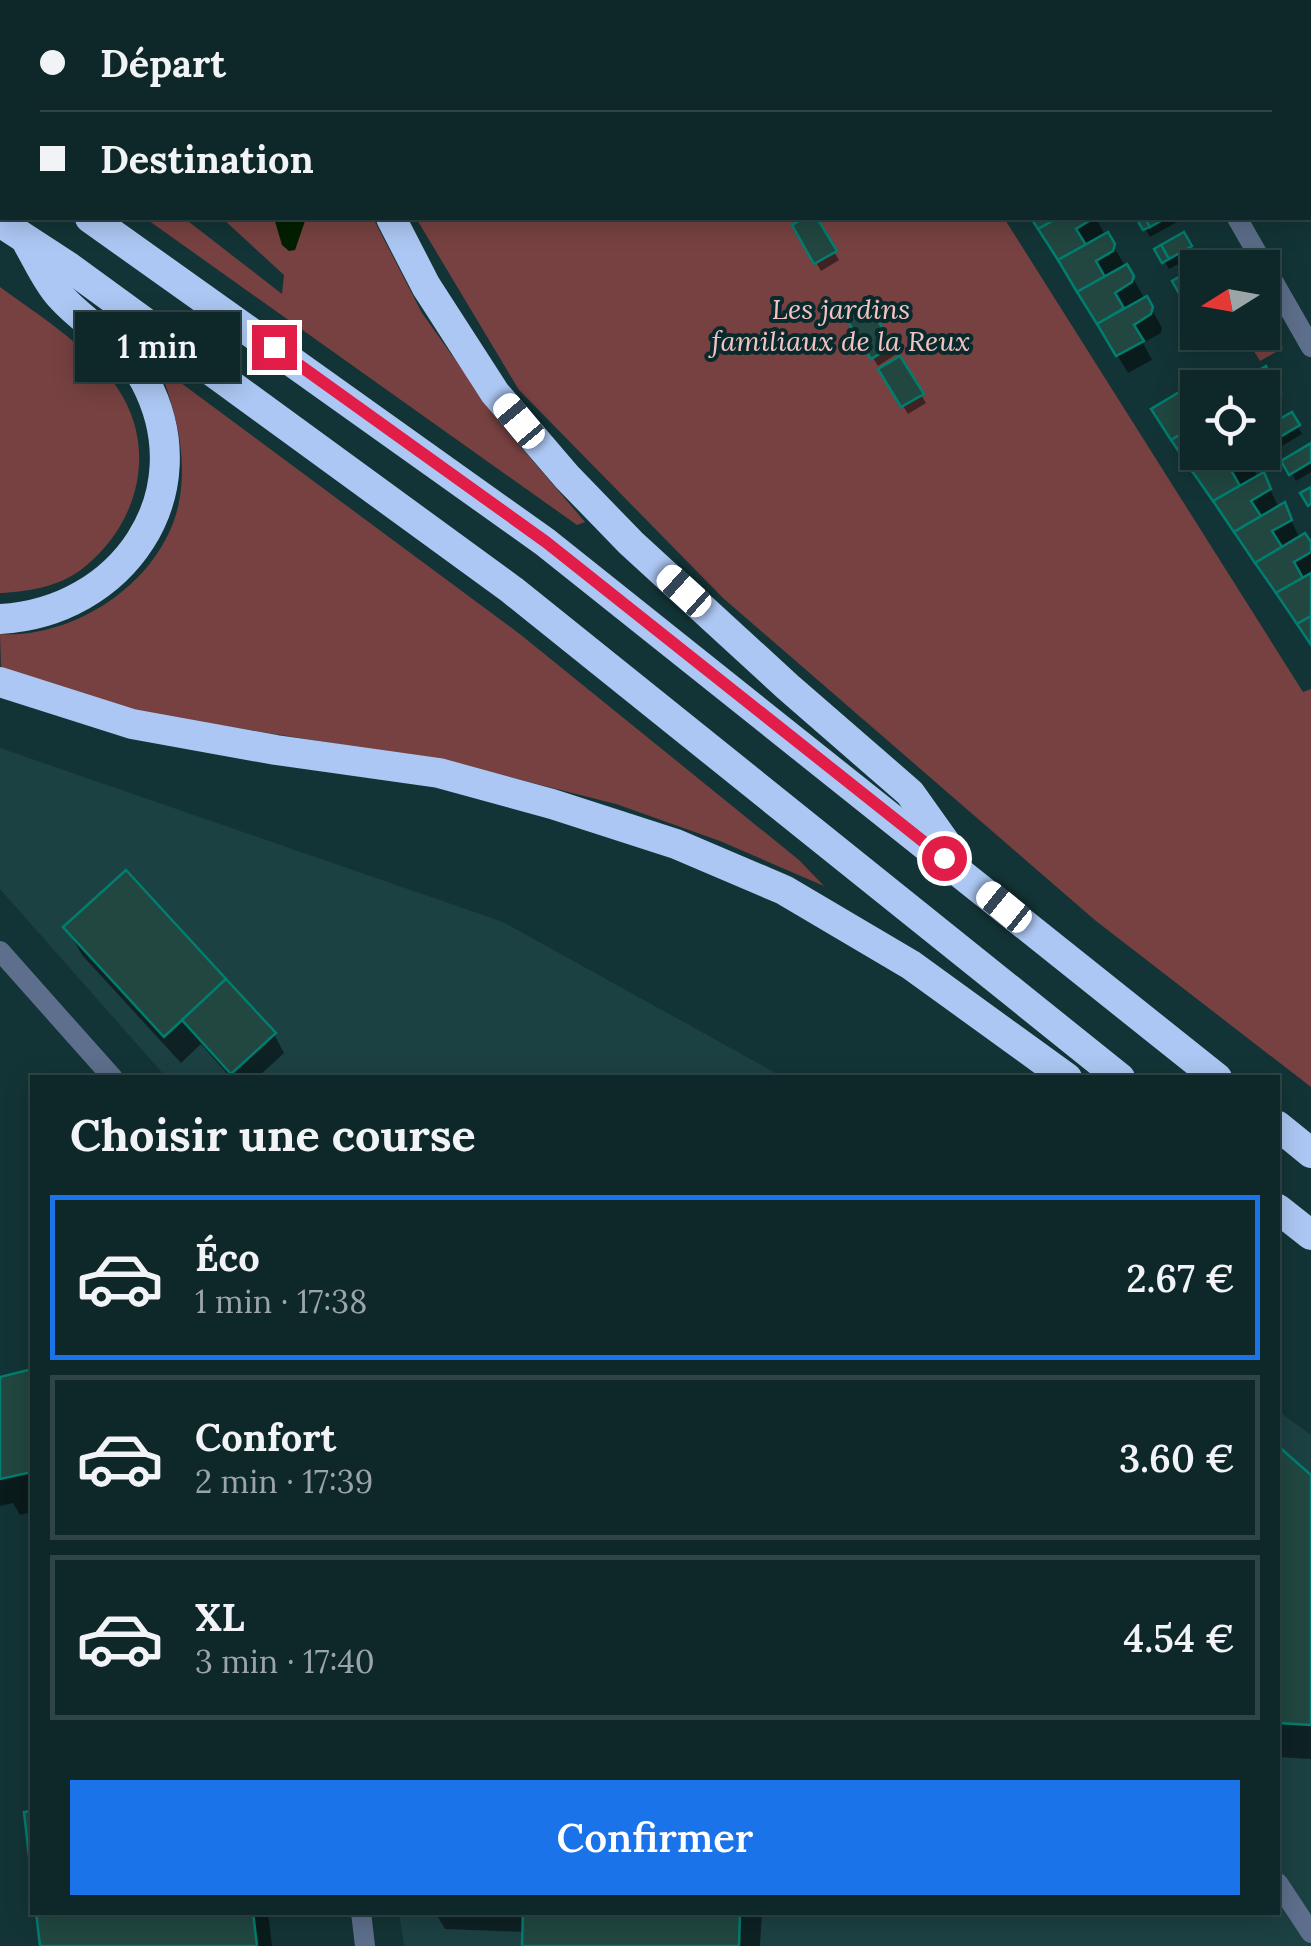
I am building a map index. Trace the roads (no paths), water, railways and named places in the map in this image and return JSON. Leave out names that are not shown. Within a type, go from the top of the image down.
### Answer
[{"type":"highway","points":[[93,220],[546,542],[1213,1075]]},
{"type":"highway","points":[[392,220],[426,286],[495,393],[566,478],[774,674],[910,792],[974,883]]},
{"type":"highway","points":[[0,619],[48,612],[74,602],[119,570],[150,524],[164,473],[161,422],[145,380],[121,347],[59,296],[12,230]]},
{"type":"highway","points":[[12,230],[85,278],[512,590],[1116,1075]]},
{"type":"highway","points":[[0,682],[132,724],[438,773],[676,844],[784,890],[911,965],[1063,1075]]},
{"type":"highway","points":[[1280,1128],[1311,1153]]},
{"type":"highway","points":[[1280,1210],[1311,1235]]},
{"type":"street","points":[[1238,220],[1311,347]]},
{"type":"street","points":[[0,951],[110,1075]]},
{"type":"street","points":[[1280,1886],[1311,1933]]},
{"type":"street","points":[[361,1915],[365,1946]]},
{"type":"park label","name":"Les jardins familiaux de la Reux","points":[[841,325]]}]
